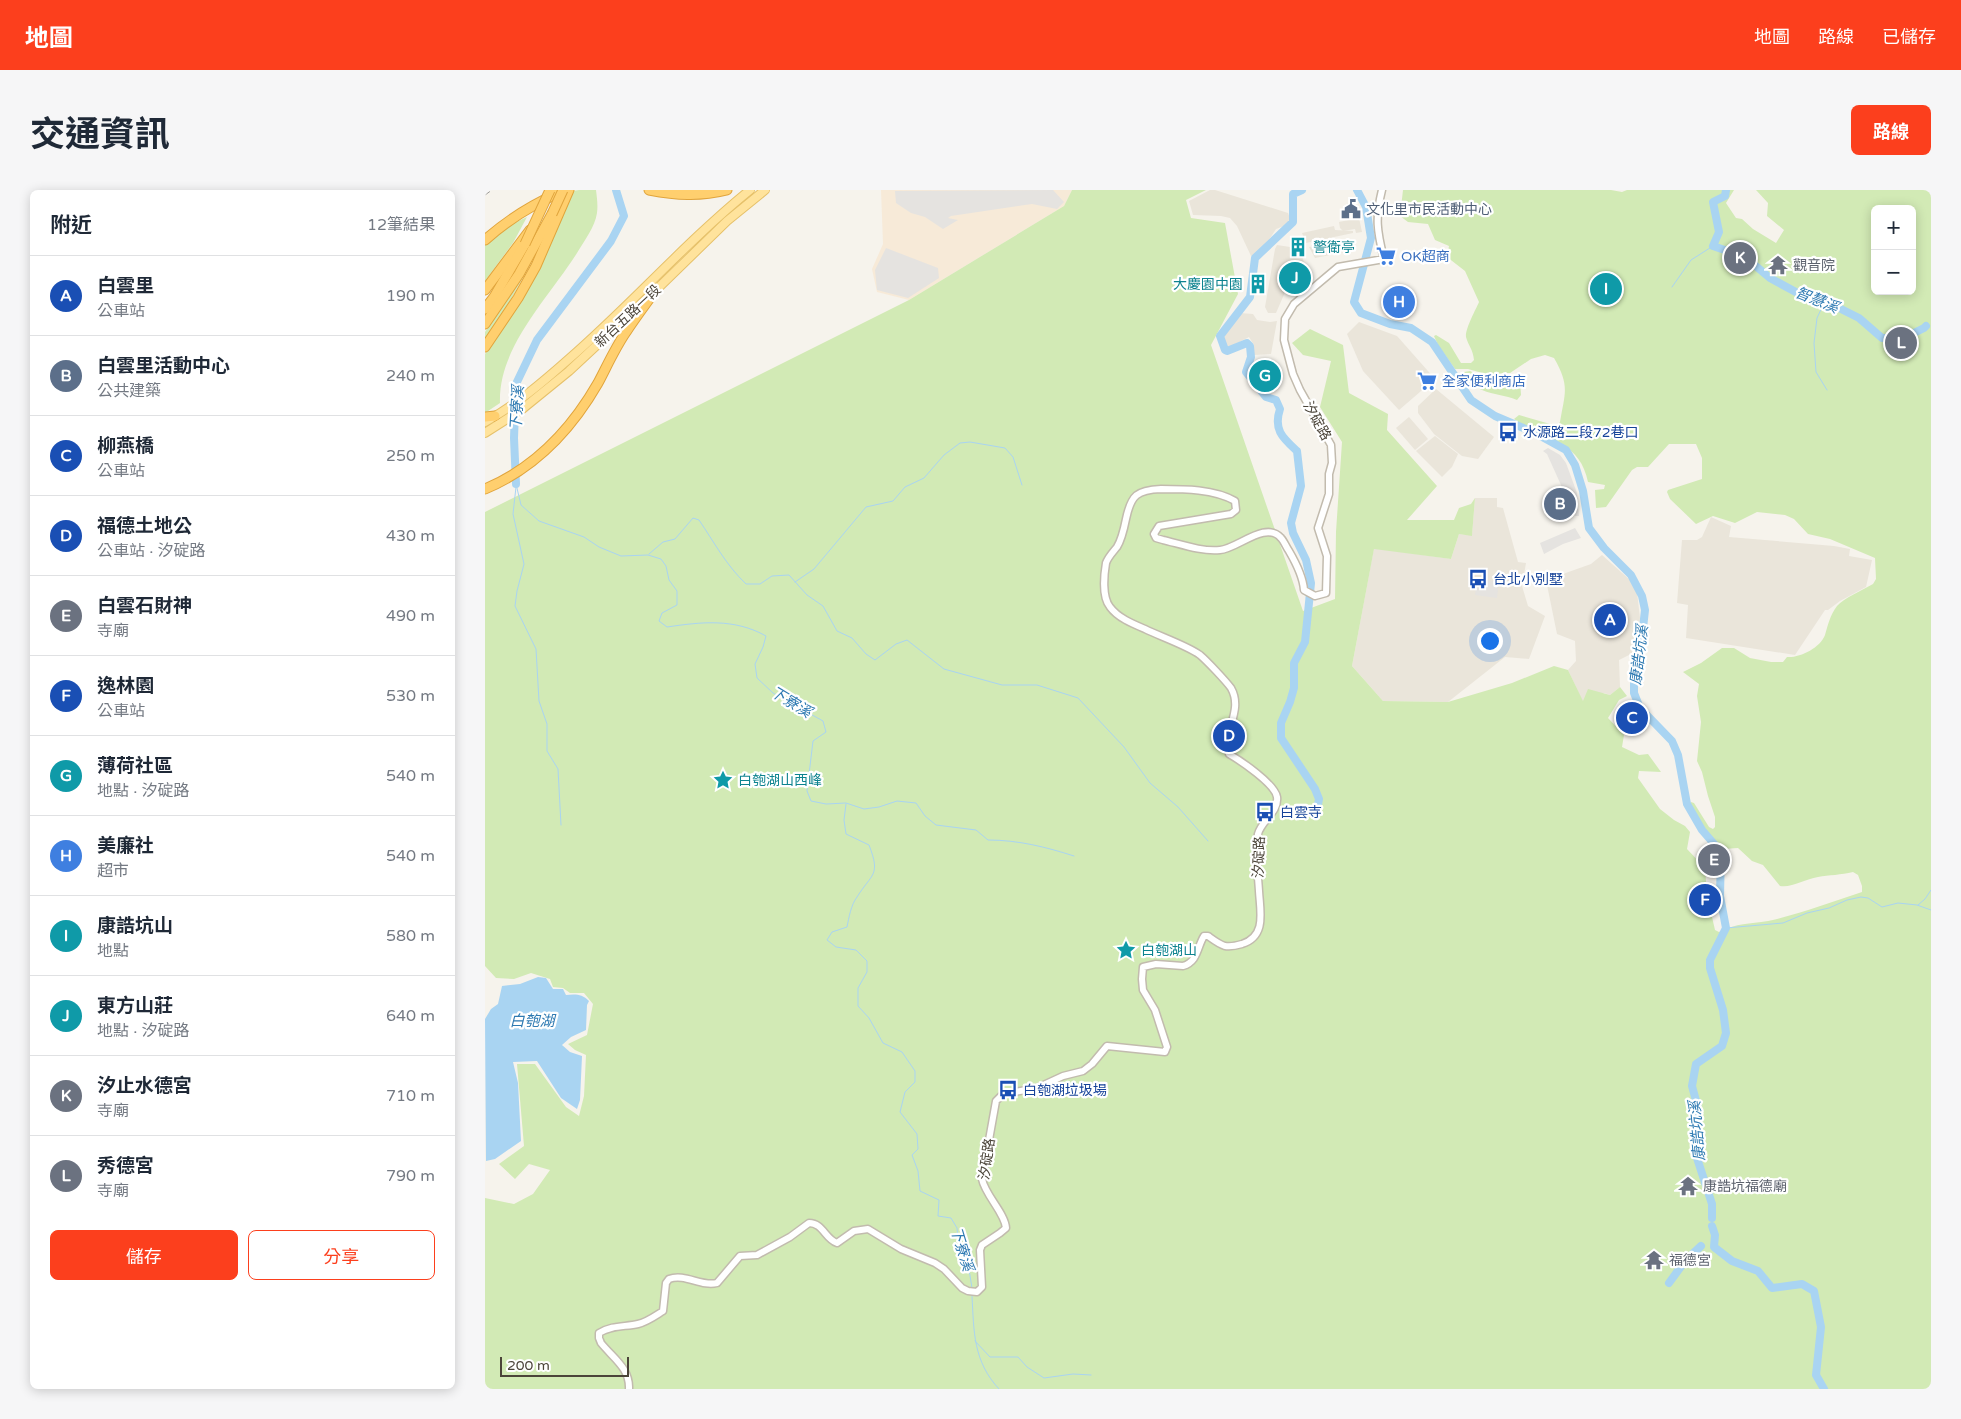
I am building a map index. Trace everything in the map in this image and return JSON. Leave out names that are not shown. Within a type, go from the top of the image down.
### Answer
[{"type":"highway","points":[[485,310],[533,227],[550,190]]},
{"type":"highway","points":[[485,347],[518,298],[536,266],[557,217],[566,190]]},
{"type":"highway","points":[[485,240],[518,214],[566,190]]},
{"type":"highway","points":[[485,324],[519,274],[566,190]]},
{"type":"highway","points":[[649,190],[687,196],[727,190]]},
{"type":"highway","points":[[485,290],[522,244]]},
{"type":"highway","points":[[485,489],[518,472],[538,458],[570,424],[597,384],[625,333],[655,292]]},
{"type":"highway","points":[[485,417],[495,416]]},
{"type":"main road","name":"新台五路一段","points":[[485,422],[540,384],[649,284],[719,215],[750,190]]},
{"type":"main road","name":"新台五路一段","points":[[485,433],[543,393],[655,292],[727,221],[765,190]]},
{"type":"street","name":"汐碇路","points":[[629,1389],[627,1374],[601,1344],[599,1332],[612,1327],[648,1321],[663,1311],[666,1283],[669,1280],[681,1278],[704,1284],[717,1283],[740,1256],[757,1255],[790,1237],[809,1223],[819,1226],[832,1241],[837,1242],[854,1231],[868,1229],[901,1249],[944,1268],[967,1291],[977,1292],[981,1287],[983,1274],[980,1250],[982,1244],[1006,1228],[1003,1218],[995,1207],[988,1190],[984,1187],[983,1179],[996,1101],[1003,1094],[1037,1088],[1063,1076],[1083,1071],[1092,1064],[1107,1046],[1165,1052],[1167,1047],[1155,1010],[1143,990],[1143,967],[1149,964],[1188,965],[1194,960],[1204,936],[1208,936],[1222,946],[1227,947],[1249,942],[1258,932],[1262,911],[1258,872],[1258,833],[1276,807],[1277,798],[1274,790],[1229,754],[1228,743],[1236,709],[1232,690],[1199,655],[1127,621],[1111,609],[1105,592],[1106,563],[1118,546],[1131,501],[1137,493],[1151,489],[1179,489],[1223,495],[1235,501],[1237,507],[1231,514],[1159,526],[1155,534],[1156,538],[1219,551],[1229,549],[1259,533],[1275,534],[1280,536],[1292,555],[1303,580],[1304,590],[1315,596],[1326,593],[1327,556],[1318,528],[1329,494],[1329,474],[1332,463],[1331,445],[1293,374],[1284,340],[1285,319],[1294,304],[1338,267],[1384,259],[1377,223],[1377,211],[1382,190]]},
{"type":"shaded area","points":[[881,190],[1072,190],[1064,206],[909,300],[877,292],[872,269],[883,244]]},
{"type":"shaded area","points":[[1053,190],[1064,202],[1057,209],[1032,204],[951,216],[948,218],[958,220],[943,229],[925,217],[911,213],[896,203],[895,191]]},
{"type":"shaded area","points":[[1210,190],[1288,213],[1291,221],[1287,225],[1276,229],[1265,246],[1255,255],[1251,256],[1237,226],[1230,218],[1193,215],[1189,201]]},
{"type":"shaded area","points":[[1359,218],[1362,232],[1356,233],[1355,229],[1343,231],[1340,228],[1339,222]]},
{"type":"shaded area","points":[[1334,226],[1335,230],[1353,231],[1353,233],[1306,243],[1302,233]]},
{"type":"shaded area","points":[[1354,240],[1355,250],[1315,258],[1309,247]]},
{"type":"shaded area","points":[[1300,243],[1306,275],[1312,286],[1300,297],[1286,290],[1276,313],[1268,313],[1265,307],[1275,249],[1277,245],[1290,247]]},
{"type":"shaded area","points":[[886,248],[938,268],[939,278],[908,298],[877,290],[875,270]]},
{"type":"shaded area","points":[[1240,313],[1253,314],[1257,320],[1277,321],[1271,354],[1254,355],[1254,345],[1249,337],[1226,349],[1223,335]]},
{"type":"shaded area","points":[[1359,322],[1397,336],[1435,379],[1399,410],[1363,371],[1347,334]]},
{"type":"shaded area","points":[[1436,389],[1494,437],[1478,459],[1462,456],[1434,434],[1418,413],[1418,406]]},
{"type":"shaded area","points":[[1409,417],[1428,439],[1415,450],[1396,428]]},
{"type":"shaded area","points":[[1435,436],[1458,454],[1452,467],[1442,477],[1416,451]]},
{"type":"shaded area","points":[[1548,448],[1560,455],[1566,463],[1577,493],[1579,516],[1575,516],[1547,454],[1543,451]]},
{"type":"shaded area","name":"台北小別墅","points":[[1475,498],[1497,498],[1497,507],[1503,508],[1518,562],[1526,563],[1522,586],[1528,606],[1545,616],[1529,659],[1505,657],[1448,702],[1383,701],[1352,666],[1374,548],[1451,559],[1459,534],[1472,535]]},
{"type":"shaded area","points":[[1711,517],[1731,526],[1729,537],[1850,549],[1849,556],[1872,560],[1866,587],[1825,610],[1795,655],[1686,638],[1688,605],[1677,603],[1682,540],[1697,540],[1702,537]]},
{"type":"shaded area","points":[[1575,528],[1581,538],[1563,544],[1544,554],[1540,543]]},
{"type":"shaded area","points":[[1602,555],[1631,581],[1637,592],[1640,618],[1635,652],[1619,660],[1620,687],[1610,695],[1604,693],[1583,702],[1568,670],[1576,661],[1575,641],[1557,634],[1546,580],[1591,564]]},
{"type":"shaded area","points":[[1477,579],[1499,582],[1497,598],[1475,595]]},
{"type":"green space","points":[[596,190],[597,210],[594,223],[577,253],[539,306],[516,343],[507,362],[502,382],[500,403],[485,413],[485,354],[521,300],[542,261],[573,191]]},
{"type":"green space","points":[[1072,190],[1206,190],[1186,200],[1191,218],[1225,223],[1238,294],[1211,345],[1303,611],[1335,599],[1336,532],[1342,442],[1320,407],[1331,361],[1303,355],[1292,343],[1310,329],[1343,345],[1349,393],[1388,414],[1387,430],[1437,486],[1407,520],[1454,520],[1459,508],[1471,504],[1475,498],[1472,536],[1459,534],[1451,559],[1374,549],[1352,666],[1383,701],[1448,702],[1512,683],[1554,666],[1568,670],[1583,701],[1588,689],[1610,695],[1620,687],[1627,696],[1619,700],[1608,718],[1624,735],[1622,747],[1639,755],[1648,754],[1661,772],[1639,771],[1638,778],[1660,809],[1685,826],[1690,832],[1687,849],[1705,868],[1707,895],[1715,930],[1719,932],[1737,925],[1768,921],[1815,908],[1862,892],[1862,886],[1858,875],[1853,872],[1813,878],[1789,886],[1780,886],[1763,865],[1752,861],[1738,848],[1723,849],[1703,830],[1689,805],[1691,802],[1694,803],[1709,827],[1713,829],[1715,827],[1715,817],[1697,761],[1701,722],[1697,696],[1699,684],[1683,672],[1701,663],[1722,648],[1734,648],[1750,658],[1771,662],[1783,662],[1787,657],[1798,656],[1809,651],[1822,640],[1837,606],[1873,584],[1876,579],[1875,558],[1830,539],[1808,534],[1794,519],[1785,515],[1757,512],[1735,523],[1713,516],[1696,524],[1670,499],[1667,492],[1668,490],[1702,479],[1702,458],[1696,444],[1669,444],[1648,467],[1637,467],[1632,470],[1606,507],[1596,508],[1595,490],[1604,489],[1605,485],[1588,482],[1577,457],[1568,449],[1525,427],[1514,419],[1519,415],[1557,426],[1560,422],[1565,389],[1562,376],[1554,358],[1545,355],[1531,359],[1510,373],[1493,376],[1468,369],[1455,369],[1438,345],[1434,336],[1436,335],[1449,343],[1461,363],[1471,363],[1474,360],[1466,333],[1479,302],[1465,271],[1447,257],[1449,246],[1435,240],[1428,224],[1408,222],[1400,216],[1403,190],[1611,190],[1622,192],[1627,190],[1734,190],[1726,203],[1736,218],[1742,219],[1753,229],[1776,243],[1784,230],[1767,216],[1768,203],[1756,190],[1931,190],[1931,1389],[485,1389],[485,1198],[514,1204],[533,1194],[550,1170],[529,1164],[515,1179],[499,1164],[524,1146],[517,1064],[535,1064],[566,1107],[579,1116],[584,1096],[586,1055],[568,1044],[587,1035],[593,1004],[584,993],[570,993],[563,988],[553,987],[550,979],[531,973],[514,979],[496,978],[485,966],[485,512],[909,300],[1064,206]]},
{"type":"green space","points":[[527,217],[513,243],[485,281],[485,244],[512,224]]},
{"type":"green space","points":[[530,264],[503,314],[485,338],[485,332]]},
{"type":"green space","points":[[1470,371],[1490,381],[1504,375],[1520,380],[1521,395],[1517,400],[1482,390],[1463,380],[1464,372]]},
{"type":"water","name":"白匏湖","points":[[538,977],[546,978],[553,989],[563,989],[566,995],[579,995],[589,1001],[587,1005],[586,1030],[571,1037],[562,1045],[570,1052],[582,1056],[580,1100],[577,1109],[561,1098],[537,1061],[513,1062],[518,1083],[521,1141],[495,1159],[486,1161],[485,1019],[491,1009],[498,1004],[502,986],[520,984]]},
{"type":"waterway","name":"下寮溪","points":[[516,484],[514,438],[516,384],[537,340],[611,241],[624,216],[616,190]]},
{"type":"waterway","points":[[1302,190],[1293,194],[1293,222],[1255,258],[1250,297],[1220,336],[1227,351],[1247,343],[1250,346],[1251,357],[1246,372],[1266,397],[1276,400],[1280,409],[1278,423],[1281,433],[1297,451],[1301,486],[1291,523],[1293,533],[1306,560],[1311,583],[1305,642],[1294,663],[1294,688],[1281,723],[1281,738],[1315,789],[1319,799],[1317,810]]},
{"type":"waterway","name":"康誥坑溪","points":[[1357,190],[1366,207],[1371,238],[1354,302],[1361,313],[1390,324],[1411,328],[1432,342],[1471,400],[1495,416],[1535,433],[1566,450],[1575,465],[1583,491],[1589,528],[1604,548],[1631,575],[1642,596],[1645,610],[1634,668],[1634,693],[1640,708],[1672,741],[1678,755],[1687,804],[1702,830],[1721,852],[1720,896],[1726,928],[1710,960],[1710,968],[1723,1010],[1726,1033],[1722,1046],[1696,1064],[1692,1086],[1698,1108],[1696,1155],[1712,1204],[1712,1218]]},
{"type":"waterway","name":"智慧溪","points":[[1726,190],[1725,196],[1713,202],[1719,232],[1713,246],[1745,257],[1770,278],[1805,297],[1825,301],[1859,318],[1882,338],[1904,338],[1926,326]]},
{"type":"waterway","points":[[1672,287],[1691,260],[1713,246]]},
{"type":"waterway","points":[[1825,301],[1817,318],[1814,343],[1816,372],[1827,390]]},
{"type":"waterway","points":[[795,582],[814,569],[866,507],[893,501],[905,487],[924,478],[944,455],[960,443],[970,442],[1005,448],[1013,457],[1022,485]]},
{"type":"waterway","name":"下寮溪","points":[[516,484],[521,505],[539,521],[584,537],[599,547],[621,556],[648,555],[661,559],[666,566],[669,580],[677,591],[677,605],[662,613],[659,621],[667,627],[705,623],[730,624],[742,626],[766,636],[755,664],[757,678],[773,693],[823,721],[826,732],[813,741],[807,791],[811,801],[826,804],[846,803],[864,809],[879,807],[897,801],[916,803],[925,816],[936,825],[976,830],[988,840],[1032,845],[1074,856]]},
{"type":"waterway","points":[[516,487],[513,514],[524,564],[515,606],[536,649],[539,701],[547,724],[547,751],[558,769],[561,825]]},
{"type":"waterway","points":[[649,554],[663,542],[675,539],[693,518],[699,520],[726,561],[746,584],[760,584],[772,576],[789,575],[807,595],[823,606],[837,631],[852,638],[866,654],[875,660],[896,644],[907,640],[944,669],[1002,685],[1037,685],[1078,698],[1124,747],[1150,783],[1178,807],[1208,841]]},
{"type":"waterway","name":"下寮溪","points":[[846,804],[844,820],[846,834],[869,845],[873,855],[874,869],[871,878],[853,904],[847,927],[832,932],[827,940],[836,947],[856,950],[867,961],[867,972],[858,988],[858,1006],[869,1018],[883,1043],[902,1052],[915,1071],[915,1082],[905,1092],[900,1112],[917,1134],[918,1149],[912,1155],[918,1171],[920,1191],[939,1200],[938,1216],[951,1218],[957,1228],[959,1250],[968,1263],[972,1288]]},
{"type":"waterway","points":[[1918,905],[1931,890]]},
{"type":"waterway","points":[[1726,928],[1783,923],[1807,913],[1861,897],[1868,898],[1882,907],[1898,903],[1917,905],[1931,910]]},
{"type":"waterway","name":"康誥坑溪","points":[[1712,1226],[1715,1235],[1714,1247],[1732,1261],[1758,1271],[1772,1288],[1802,1284],[1814,1291],[1821,1327],[1816,1375],[1824,1389]]},
{"type":"waterway","points":[[1669,1283],[1685,1261],[1701,1246]]},
{"type":"waterway","name":"下寮溪","points":[[972,1296],[976,1346],[984,1368],[999,1389]]},
{"type":"waterway","points":[[975,1341],[990,1357],[1018,1357],[1027,1367],[1044,1378],[1073,1374],[1091,1375]]},
{"type":"railway","points":[[485,195],[492,190]]},
{"type":"place","name":"文化里市民活動中心","points":[[1351,209]]},
{"type":"place","name":"警衛亭","points":[[1298,247]]},
{"type":"place","name":"OK超商","points":[[1386,256]]},
{"type":"place","name":"汐止水德宮","points":[[1740,258]]},
{"type":"place","name":"觀音院","points":[[1778,265]]},
{"type":"place","name":"東方山莊","points":[[1295,278]]},
{"type":"place","name":"大慶園中園","points":[[1258,284]]},
{"type":"place","name":"康誥坑山","points":[[1606,289]]},
{"type":"place","name":"美廉社","points":[[1399,302]]},
{"type":"place","name":"秀德宮","points":[[1901,343]]},
{"type":"place","name":"薄荷社區","points":[[1265,376]]},
{"type":"place","name":"全家便利商店","points":[[1427,381]]},
{"type":"place","name":"水源路二段72巷口","points":[[1508,432]]},
{"type":"place","name":"白雲里活動中心","points":[[1560,504]]},
{"type":"place","name":"台北小別墅","points":[[1478,579]]},
{"type":"place","name":"白雲里","points":[[1610,620]]},
{"type":"place","name":"柳燕橋","points":[[1632,718]]},
{"type":"place","name":"福德土地公","points":[[1229,736]]},
{"type":"place","name":"白匏湖山西峰","points":[[723,780]]},
{"type":"place","name":"白雲寺","points":[[1265,812]]},
{"type":"place","name":"白雲石財神","points":[[1714,860]]},
{"type":"place","name":"逸林園","points":[[1705,900]]},
{"type":"place","name":"白匏湖山","points":[[1126,950]]},
{"type":"place","name":"白匏湖垃圾場","points":[[1008,1090]]},
{"type":"place","name":"康誥坑福德廟","points":[[1688,1186]]},
{"type":"place","name":"福德宮","points":[[1654,1260]]}]
